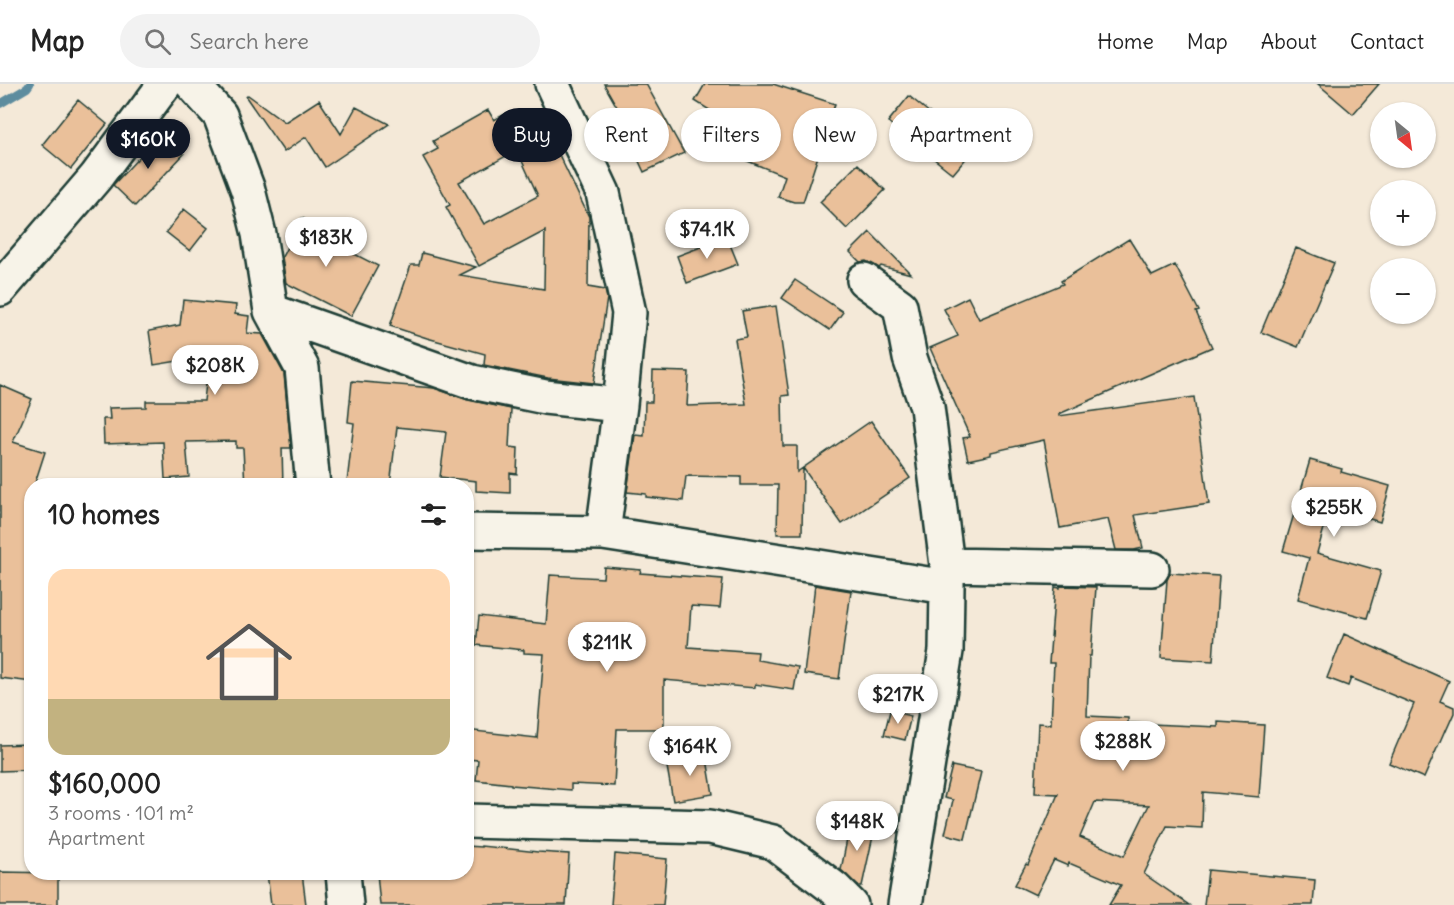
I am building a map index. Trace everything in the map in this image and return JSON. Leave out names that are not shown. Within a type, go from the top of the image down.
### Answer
[{"type":"street","points":[[0,289],[96,177],[165,84]]},
{"type":"street","points":[[192,84],[220,115],[248,190],[259,234],[272,311],[302,368],[312,478]]},
{"type":"street","points":[[554,85],[603,193],[628,313],[620,405],[603,533]]},
{"type":"street","points":[[864,280],[900,306],[910,358],[927,407],[947,576],[946,651],[904,905]]},
{"type":"street","points":[[272,311],[472,382],[545,398],[620,405]]},
{"type":"street","points":[[474,531],[603,533],[947,576],[1152,569]]},
{"type":"street","points":[[474,820],[710,827],[772,842],[835,889],[851,905]]},
{"type":"street","points":[[344,880],[346,905]]},
{"type":"building","points":[[604,84],[646,84],[659,108],[618,108]]},
{"type":"building","points":[[705,84],[773,84],[835,104],[834,108],[793,108],[793,162],[816,162],[803,202],[778,197],[785,176],[750,162],[781,162],[781,108],[706,108],[695,101]]},
{"type":"building","points":[[1318,84],[1379,84],[1353,114]]},
{"type":"building","points":[[248,95],[285,122],[319,100],[341,134],[356,107],[389,124],[325,167],[306,137],[284,152],[246,97]]},
{"type":"building","points":[[909,96],[924,108],[899,108]]},
{"type":"building","points":[[78,100],[107,124],[71,169],[42,145]]},
{"type":"building","points":[[488,110],[492,117],[492,162],[495,162],[459,182],[484,224],[538,196],[522,162],[562,162],[589,217],[588,287],[605,290],[607,298],[594,383],[548,378],[484,365],[485,354],[390,326],[411,265],[419,265],[422,253],[476,267],[460,275],[544,289],[545,231],[479,266],[446,207],[450,205],[423,157],[438,149],[433,141]]},
{"type":"building","points":[[669,126],[681,148],[681,154],[669,160]]},
{"type":"building","points":[[162,133],[184,154],[135,206],[113,185]]},
{"type":"building","points":[[639,162],[665,162],[644,172]]},
{"type":"building","points":[[938,162],[963,162],[953,174]]},
{"type":"building","points":[[858,164],[885,190],[847,229],[820,202]]},
{"type":"building","points":[[184,209],[208,228],[190,251],[166,232]]},
{"type":"building","points":[[302,218],[331,232],[327,240],[378,266],[351,316],[286,283],[282,257]]},
{"type":"building","points":[[870,232],[911,274],[881,266],[879,268],[866,261],[860,262],[850,252]]},
{"type":"building","points":[[727,237],[738,264],[687,283],[677,256]]},
{"type":"building","points":[[1129,239],[1152,276],[1175,265],[1199,311],[1196,312],[1212,347],[1059,414],[1059,416],[1194,397],[1209,504],[1135,515],[1143,548],[1116,550],[1108,519],[1060,528],[1044,440],[991,452],[991,455],[968,460],[963,438],[970,437],[930,348],[958,336],[944,309],[968,297],[979,319],[1063,284],[1061,281]]},
{"type":"building","points":[[1296,248],[1334,263],[1298,347],[1261,332]]},
{"type":"building","points":[[795,280],[843,312],[830,330],[782,298]]},
{"type":"building","points":[[183,300],[236,305],[235,314],[249,316],[247,333],[262,334],[284,374],[291,448],[282,448],[283,478],[245,478],[243,448],[236,448],[236,441],[186,442],[189,477],[177,478],[165,478],[163,442],[104,444],[103,419],[110,419],[109,408],[146,407],[146,401],[204,401],[209,356],[154,365],[149,331],[180,325]]},
{"type":"building","points":[[776,306],[789,395],[782,396],[783,446],[797,446],[797,472],[803,468],[802,534],[777,534],[778,485],[741,485],[741,477],[686,476],[683,501],[646,497],[646,494],[627,492],[635,435],[644,436],[645,402],[652,402],[653,371],[689,372],[687,406],[746,404],[735,339],[747,337],[742,311]]},
{"type":"building","points":[[352,381],[434,388],[468,400],[511,409],[509,447],[518,448],[517,474],[510,473],[510,493],[476,491],[474,478],[440,477],[446,432],[397,427],[391,478],[347,478],[354,423],[348,422]]},
{"type":"building","points":[[0,385],[32,399],[13,442],[45,452],[37,478],[24,478],[24,681],[0,678]]},
{"type":"building","points":[[871,421],[910,478],[842,524],[803,468]]},
{"type":"building","points":[[1310,460],[1342,469],[1341,472],[1390,486],[1380,522],[1330,507],[1317,553],[1381,571],[1367,618],[1298,599],[1309,558],[1283,551]]},
{"type":"building","points":[[604,567],[641,570],[640,573],[723,579],[720,608],[691,606],[688,647],[758,652],[757,660],[798,667],[794,690],[755,684],[755,688],[664,680],[664,729],[617,729],[614,786],[571,784],[571,790],[476,780],[478,760],[474,760],[474,731],[537,738],[544,654],[476,645],[479,616],[546,624],[550,575],[603,578]]},
{"type":"building","points":[[1170,573],[1219,576],[1213,661],[1161,658],[1167,580]]},
{"type":"building","points":[[815,585],[851,591],[839,679],[804,674]]},
{"type":"building","points":[[1060,586],[1096,587],[1091,656],[1089,656],[1087,716],[1128,718],[1128,723],[1218,727],[1218,722],[1264,725],[1259,797],[1203,792],[1202,828],[1167,826],[1144,874],[1189,905],[1109,905],[1121,885],[1069,863],[1068,866],[1054,860],[1036,895],[1015,885],[1026,864],[1028,865],[1058,794],[1035,793],[1038,723],[1051,724],[1054,663],[1049,663],[1055,587],[1060,588]],"holes":[[[1095,802],[1149,805],[1124,856],[1080,837]]]},
{"type":"building","points":[[1344,634],[1449,681],[1440,701],[1454,707],[1454,713],[1424,778],[1389,763],[1414,704],[1351,678],[1348,686],[1327,678]]},
{"type":"building","points":[[890,711],[911,716],[905,740],[884,735]]},
{"type":"building","points":[[24,744],[24,770],[0,771],[0,745]]},
{"type":"building","points":[[706,753],[713,794],[673,801],[666,761]]},
{"type":"building","points":[[952,766],[981,772],[965,839],[945,834],[953,800],[944,798]]},
{"type":"building","points":[[850,824],[875,827],[862,886],[858,886],[841,870]]},
{"type":"building","points":[[474,847],[569,854],[566,905],[380,905],[378,880],[474,880]]},
{"type":"building","points":[[615,854],[667,859],[663,905],[611,905]]},
{"type":"building","points":[[1208,870],[1315,880],[1313,905],[1204,905]]},
{"type":"building","points":[[0,872],[24,872],[24,880],[58,880],[58,905],[0,905]]},
{"type":"building","points":[[268,880],[303,880],[306,905],[271,905]]},
{"type":"waterway","points":[[0,104],[30,84]]}]
